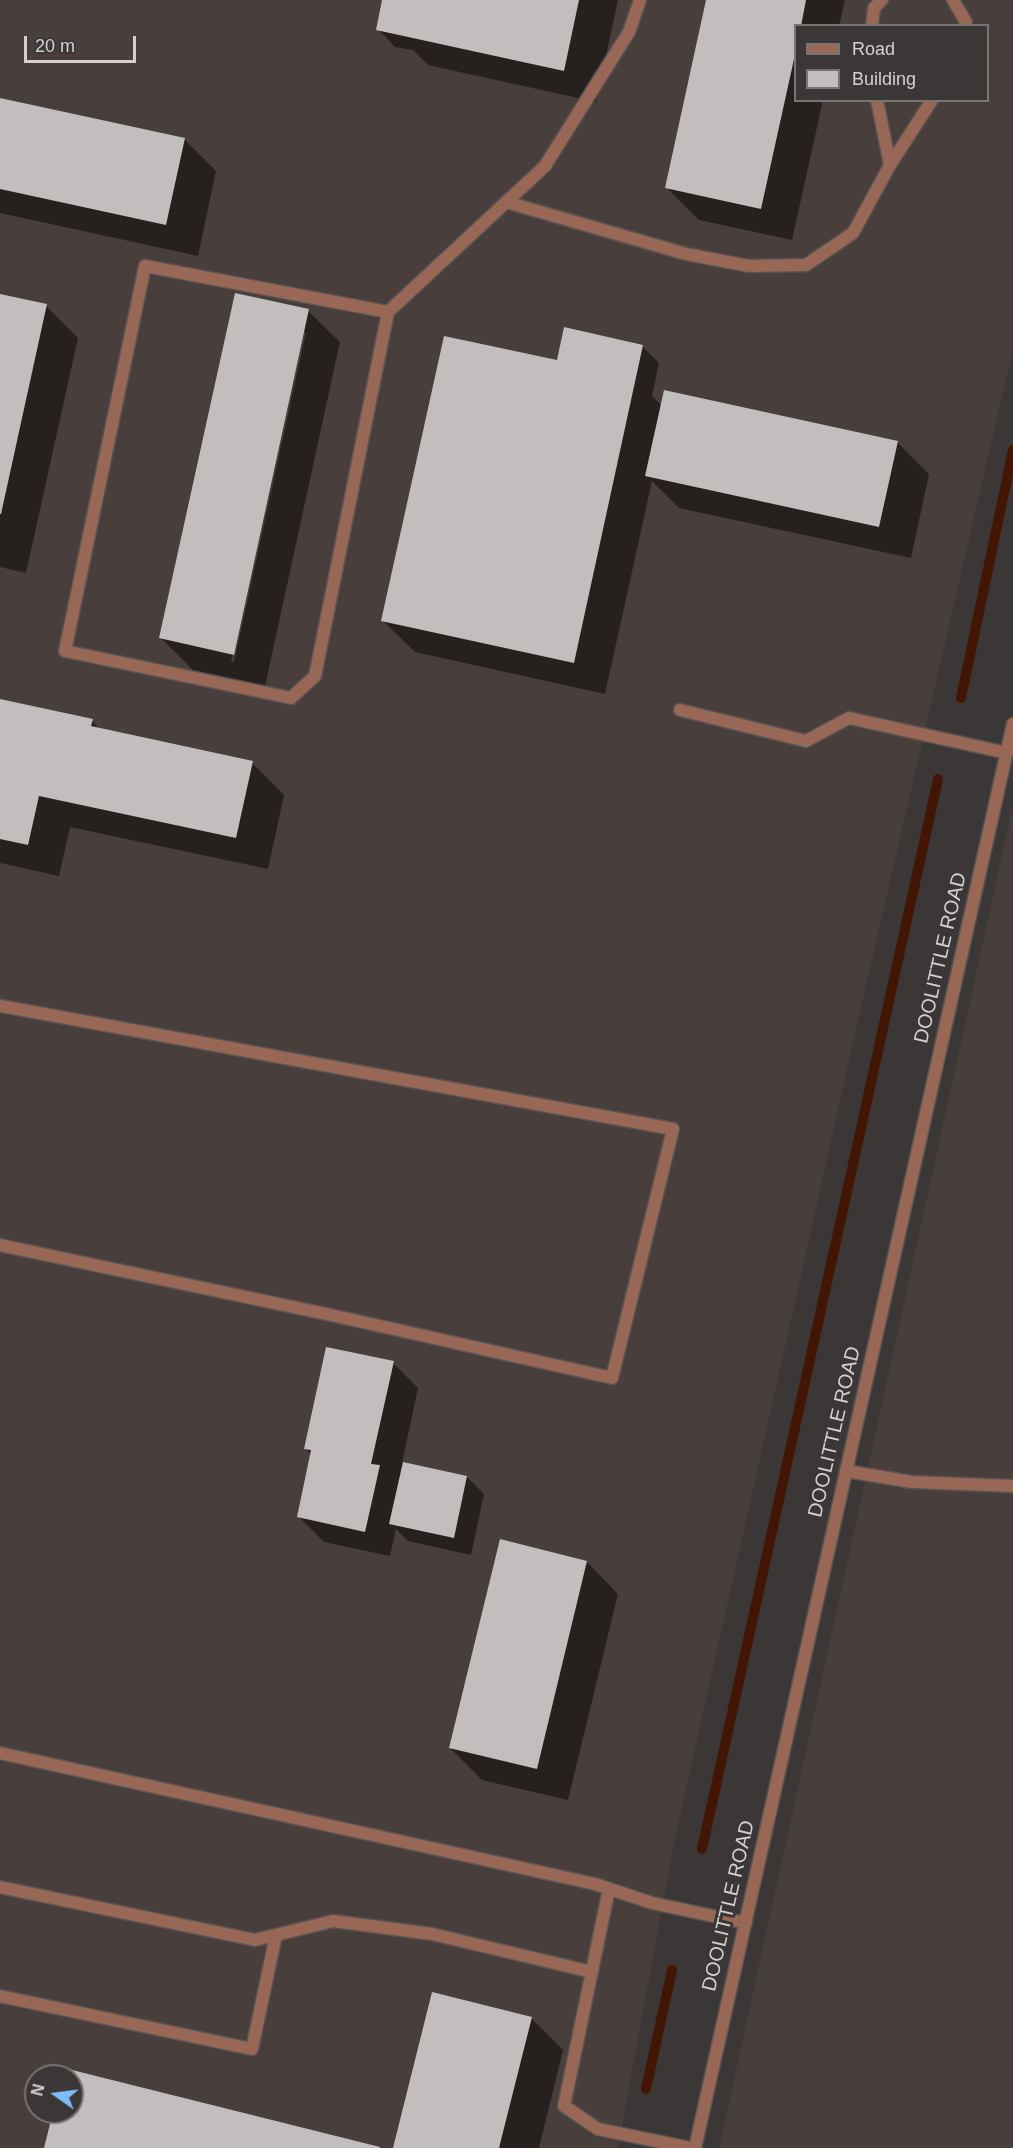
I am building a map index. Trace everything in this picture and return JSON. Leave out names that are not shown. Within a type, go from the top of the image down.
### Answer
[{"type":"street","points":[[388,312],[145,266],[65,651],[291,698],[315,676],[388,312],[545,166],[628,32],[640,0]]},
{"type":"street","points":[[872,24],[874,8],[882,0]]},
{"type":"street","points":[[953,0],[966,24]]},
{"type":"street","points":[[877,102],[890,165]]},
{"type":"street","points":[[506,202],[686,254],[749,266],[806,265],[853,233],[890,165],[931,102]]},
{"type":"street","points":[[680,710],[806,741],[849,718],[1007,753]]},
{"type":"street","name":"DOOLITTLE ROAD","points":[[695,2148],[1013,724]]},
{"type":"street","points":[[0,1006],[673,1129],[612,1377],[0,1245]]},
{"type":"street","points":[[846,1471],[912,1482],[1013,1486]]},
{"type":"street","points":[[0,1753],[609,1889],[651,1903],[746,1923]]},
{"type":"street","points":[[0,1887],[255,1940],[333,1921],[432,1934],[592,1972]]},
{"type":"street","points":[[609,1889],[564,2106],[598,2129],[690,2148]]},
{"type":"street","points":[[0,1996],[252,2049],[276,1935]]},
{"type":"shaded area","points":[[0,0],[1013,0],[1013,349],[862,1003],[674,1843],[618,2148],[0,2148]]},
{"type":"shaded area","points":[[1013,805],[1013,2148],[719,2148]]},
{"type":"building","points":[[382,0],[579,0],[564,71],[376,30]]},
{"type":"building","points":[[706,0],[806,0],[801,24],[794,24],[794,59],[761,209],[665,188]]},
{"type":"building","points":[[0,98],[185,138],[166,225],[0,189]]},
{"type":"building","points":[[235,293],[309,309],[234,655],[159,638]]},
{"type":"building","points":[[0,294],[47,304],[1,514],[0,514]]},
{"type":"building","points":[[564,327],[643,345],[574,663],[381,621],[444,336],[557,360]]},
{"type":"building","points":[[664,390],[898,441],[879,527],[645,476]]},
{"type":"building","points":[[0,699],[93,719],[91,726],[253,761],[236,838],[39,796],[28,845],[0,839]]},
{"type":"building","points":[[326,1347],[394,1361],[371,1464],[380,1465],[365,1532],[297,1517],[311,1450],[304,1449]]},
{"type":"building","points":[[403,1462],[467,1476],[454,1538],[389,1524]]},
{"type":"building","points":[[500,1539],[587,1561],[537,1769],[449,1748]]},
{"type":"building","points":[[432,1992],[532,2017],[499,2148],[393,2148]]},
{"type":"building","points":[[84,2073],[380,2147],[380,2148],[44,2148],[50,2124],[84,2124]]},
{"type":"waterway","points":[[961,698],[1013,450]]},
{"type":"waterway","points":[[702,1849],[938,779]]},
{"type":"waterway","points":[[646,2089],[672,1970]]}]
